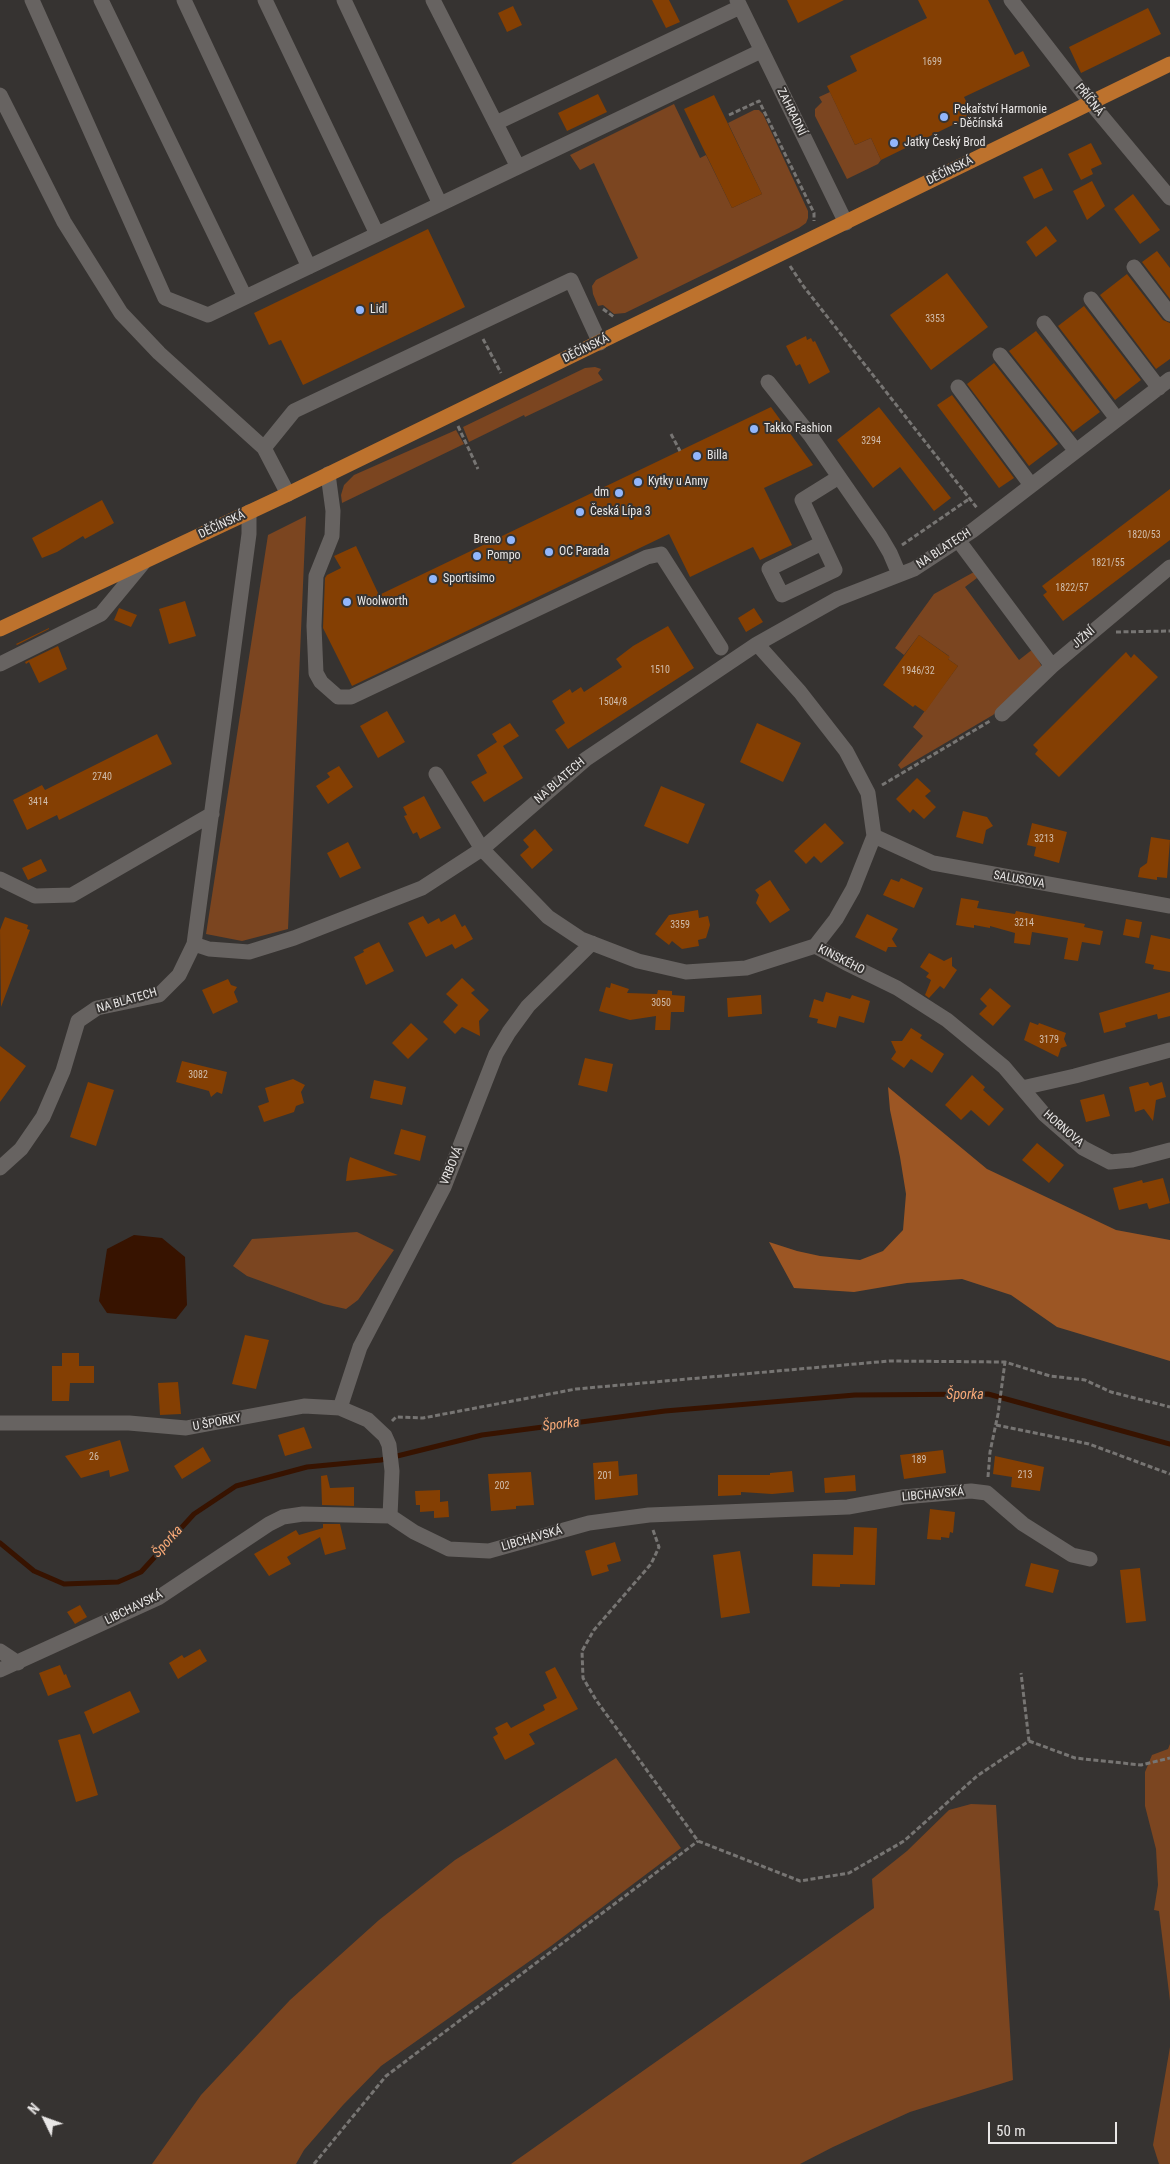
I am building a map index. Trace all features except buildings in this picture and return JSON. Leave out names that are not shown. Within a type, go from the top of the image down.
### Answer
[{"type":"main road","name":"DĚČÍNSKÁ","points":[[0,629],[288,494],[1170,64]]},
{"type":"street","points":[[32,0],[165,298],[208,315],[761,51]]},
{"type":"street","points":[[101,0],[245,297]]},
{"type":"street","points":[[184,0],[309,267]]},
{"type":"street","points":[[265,0],[377,234]]},
{"type":"street","points":[[344,0],[440,204]]},
{"type":"street","points":[[433,0],[518,167]]},
{"type":"street","name":"PŘÍČNÁ","points":[[1011,0],[1090,102],[1170,198]]},
{"type":"street","points":[[496,123],[738,3]]},
{"type":"street","name":"ZAHRADNÍ","points":[[738,3],[846,223]]},
{"type":"street","points":[[0,95],[64,222],[121,312],[159,354],[264,448],[288,494]]},
{"type":"street","points":[[1134,267],[1170,314]]},
{"type":"street","points":[[264,448],[294,411],[571,280],[600,342]]},
{"type":"street","points":[[1091,299],[1164,383]]},
{"type":"street","points":[[1044,323],[1117,420]]},
{"type":"street","points":[[1000,355],[1076,451]]},
{"type":"street","points":[[768,382],[839,477],[890,553],[899,574]]},
{"type":"street","name":"NA BLATECH","points":[[0,1168],[21,1149],[43,1117],[63,1071],[78,1021],[97,1008],[159,995],[179,975],[202,946],[249,952],[294,938],[422,888],[482,849],[586,759],[757,644],[837,599],[914,569],[980,526],[1164,383]]},
{"type":"street","points":[[958,387],[1031,485]]},
{"type":"street","points":[[328,474],[333,511],[332,536],[316,576],[314,626],[316,672],[321,682],[338,696],[351,696],[647,557],[661,554],[720,648]]},
{"type":"street","points":[[822,543],[802,500],[839,477]]},
{"type":"street","points":[[202,946],[212,814],[249,534],[249,512]]},
{"type":"street","points":[[958,540],[1052,666]]},
{"type":"street","points":[[0,664],[102,614],[144,562]]},
{"type":"street","name":"JIŽNÍ","points":[[1002,714],[1052,666],[1170,567]]},
{"type":"street","points":[[757,644],[800,692],[846,751],[868,793],[874,836],[853,889],[836,919],[815,946]]},
{"type":"street","name":"KINSKÉHO","points":[[436,774],[482,849],[548,917],[581,939],[638,961],[686,972],[746,968],[815,946],[897,988],[947,1020],[1004,1067],[1022,1088]]},
{"type":"street","points":[[0,879],[34,896],[72,895],[212,814]]},
{"type":"street","name":"SALUSOVA","points":[[874,836],[933,863],[1170,906]]},
{"type":"street","name":"VRBOVÁ","points":[[340,1408],[360,1347],[444,1187],[496,1054],[528,1006],[592,943]]},
{"type":"street","points":[[1022,1088],[1068,1078],[1170,1050]]},
{"type":"street","name":"HORNOVA","points":[[1022,1088],[1044,1114],[1083,1148],[1110,1162],[1132,1160],[1170,1150]]},
{"type":"street","name":"U ŠPORKY","points":[[0,1423],[130,1423],[186,1428],[304,1406],[340,1408],[368,1420],[385,1438]]},
{"type":"street","points":[[385,1438],[392,1472],[390,1516]]},
{"type":"street","name":"LIBCHAVSKÁ","points":[[0,1670],[158,1598],[269,1524],[283,1517],[302,1514],[390,1516],[414,1532],[449,1549],[489,1552],[589,1523],[649,1515],[848,1507],[903,1497],[971,1491],[987,1493]]},
{"type":"street","points":[[987,1493],[1023,1524],[1072,1555],[1090,1559]]},
{"type":"street","points":[[0,1651],[18,1663]]},
{"type":"path","points":[[729,116],[759,101],[814,212],[813,224]]},
{"type":"path","points":[[800,281],[969,498],[890,553]]},
{"type":"path","points":[[603,309],[613,317],[618,317]]},
{"type":"path","points":[[671,434],[680,451]]},
{"type":"path","points":[[1090,633],[1170,631]]},
{"type":"path","points":[[868,793],[1002,714]]},
{"type":"path","points":[[385,1438],[396,1417],[423,1418],[576,1389],[889,1361],[1005,1362],[1050,1376],[1085,1380],[1111,1392],[1170,1407]]},
{"type":"path","points":[[987,1493],[990,1452],[998,1414],[1005,1362]]},
{"type":"path","points":[[996,1425],[1089,1444],[1170,1474]]},
{"type":"path","points":[[649,1515],[658,1547],[651,1564],[594,1630],[582,1651],[583,1678],[596,1700],[698,1841],[800,1880],[849,1873],[904,1841],[976,1776],[1029,1741]]},
{"type":"path","points":[[1020,1673],[1029,1741]]},
{"type":"path","points":[[1029,1741],[1075,1758],[1141,1765],[1170,1758]]},
{"type":"path","points":[[314,2164],[386,2076],[698,1841]]},
{"type":"shaded area","points":[[830,92],[855,145],[871,138],[881,160],[878,164],[847,179],[815,116],[815,109],[822,102],[819,97]]},
{"type":"shaded area","points":[[674,104],[700,158],[706,155],[732,208],[762,194],[728,123],[754,110],[759,110],[763,114],[808,211],[808,218],[806,223],[799,228],[625,313],[614,314],[603,305],[598,306],[592,286],[596,280],[638,258],[594,163],[580,170],[570,155]]},
{"type":"shaded area","points":[[595,367],[601,369],[598,373],[603,380],[469,442],[463,427],[585,368]]},
{"type":"shaded area","points":[[456,430],[464,444],[342,503],[341,495],[344,485],[354,475]]},
{"type":"shaded area","points":[[306,516],[288,929],[242,941],[206,934],[268,535]]},
{"type":"shaded area","points":[[974,572],[977,578],[965,587],[1019,660],[1033,649],[1042,667],[993,715],[901,769],[898,765],[923,736],[913,727],[958,666],[948,659],[949,656],[919,635],[904,655],[895,648],[934,594]]},
{"type":"shaded area","points":[[888,1087],[987,1169],[1116,1230],[1170,1240],[1170,1361],[1057,1327],[1011,1295],[962,1279],[907,1283],[854,1292],[794,1288],[769,1242],[820,1256],[860,1260],[883,1251],[903,1230],[906,1194],[890,1110]]},
{"type":"shaded area","points":[[357,1232],[394,1250],[358,1300],[346,1309],[324,1304],[247,1276],[233,1266],[252,1239]]},
{"type":"shaded area","points":[[134,1235],[162,1238],[185,1257],[187,1305],[176,1319],[107,1313],[99,1301],[107,1249]]},
{"type":"shaded area","points":[[1170,1744],[1170,2001],[1159,1911],[1154,1910],[1158,1885],[1156,1849],[1145,1806],[1145,1772],[1152,1755],[1168,1749]]},
{"type":"shaded area","points":[[616,1758],[681,1848],[551,1946],[381,2066],[343,2105],[304,2150],[296,2164],[152,2164],[201,2095],[290,2000],[379,1920],[455,1860]]},
{"type":"shaded area","points":[[971,1804],[996,1805],[1013,2080],[910,2112],[800,2164],[511,2164],[874,1908],[872,1879],[907,1851],[949,1810]]},
{"type":"shaded area","points":[[1170,2047],[1170,2164],[1159,2164],[1153,2145]]},
{"type":"waterway","name":"Šporka","points":[[0,1543],[34,1571],[64,1584],[118,1582],[141,1572],[194,1514],[236,1486],[307,1467],[381,1460],[482,1435],[665,1411],[855,1395],[988,1394],[1170,1444]]},
{"type":"place","name":"Pekařství Harmonie - Děčínská","points":[[944,117]]},
{"type":"place","name":"Jatky Český Brod","points":[[894,143]]},
{"type":"place","name":"Lidl","points":[[360,310]]},
{"type":"place","name":"Takko Fashion","points":[[754,429]]},
{"type":"place","name":"Billa","points":[[697,456]]},
{"type":"place","name":"Kytky u Anny","points":[[638,482]]},
{"type":"place","name":"dm","points":[[619,493]]},
{"type":"place","name":"Česká Lípa 3","points":[[580,512]]},
{"type":"place","name":"Breno","points":[[511,540]]},
{"type":"place","name":"OC Parada","points":[[549,552]]},
{"type":"place","name":"Pompo","points":[[477,556]]},
{"type":"place","name":"Sportisimo","points":[[433,579]]},
{"type":"place","name":"Woolworth","points":[[347,602]]}]
